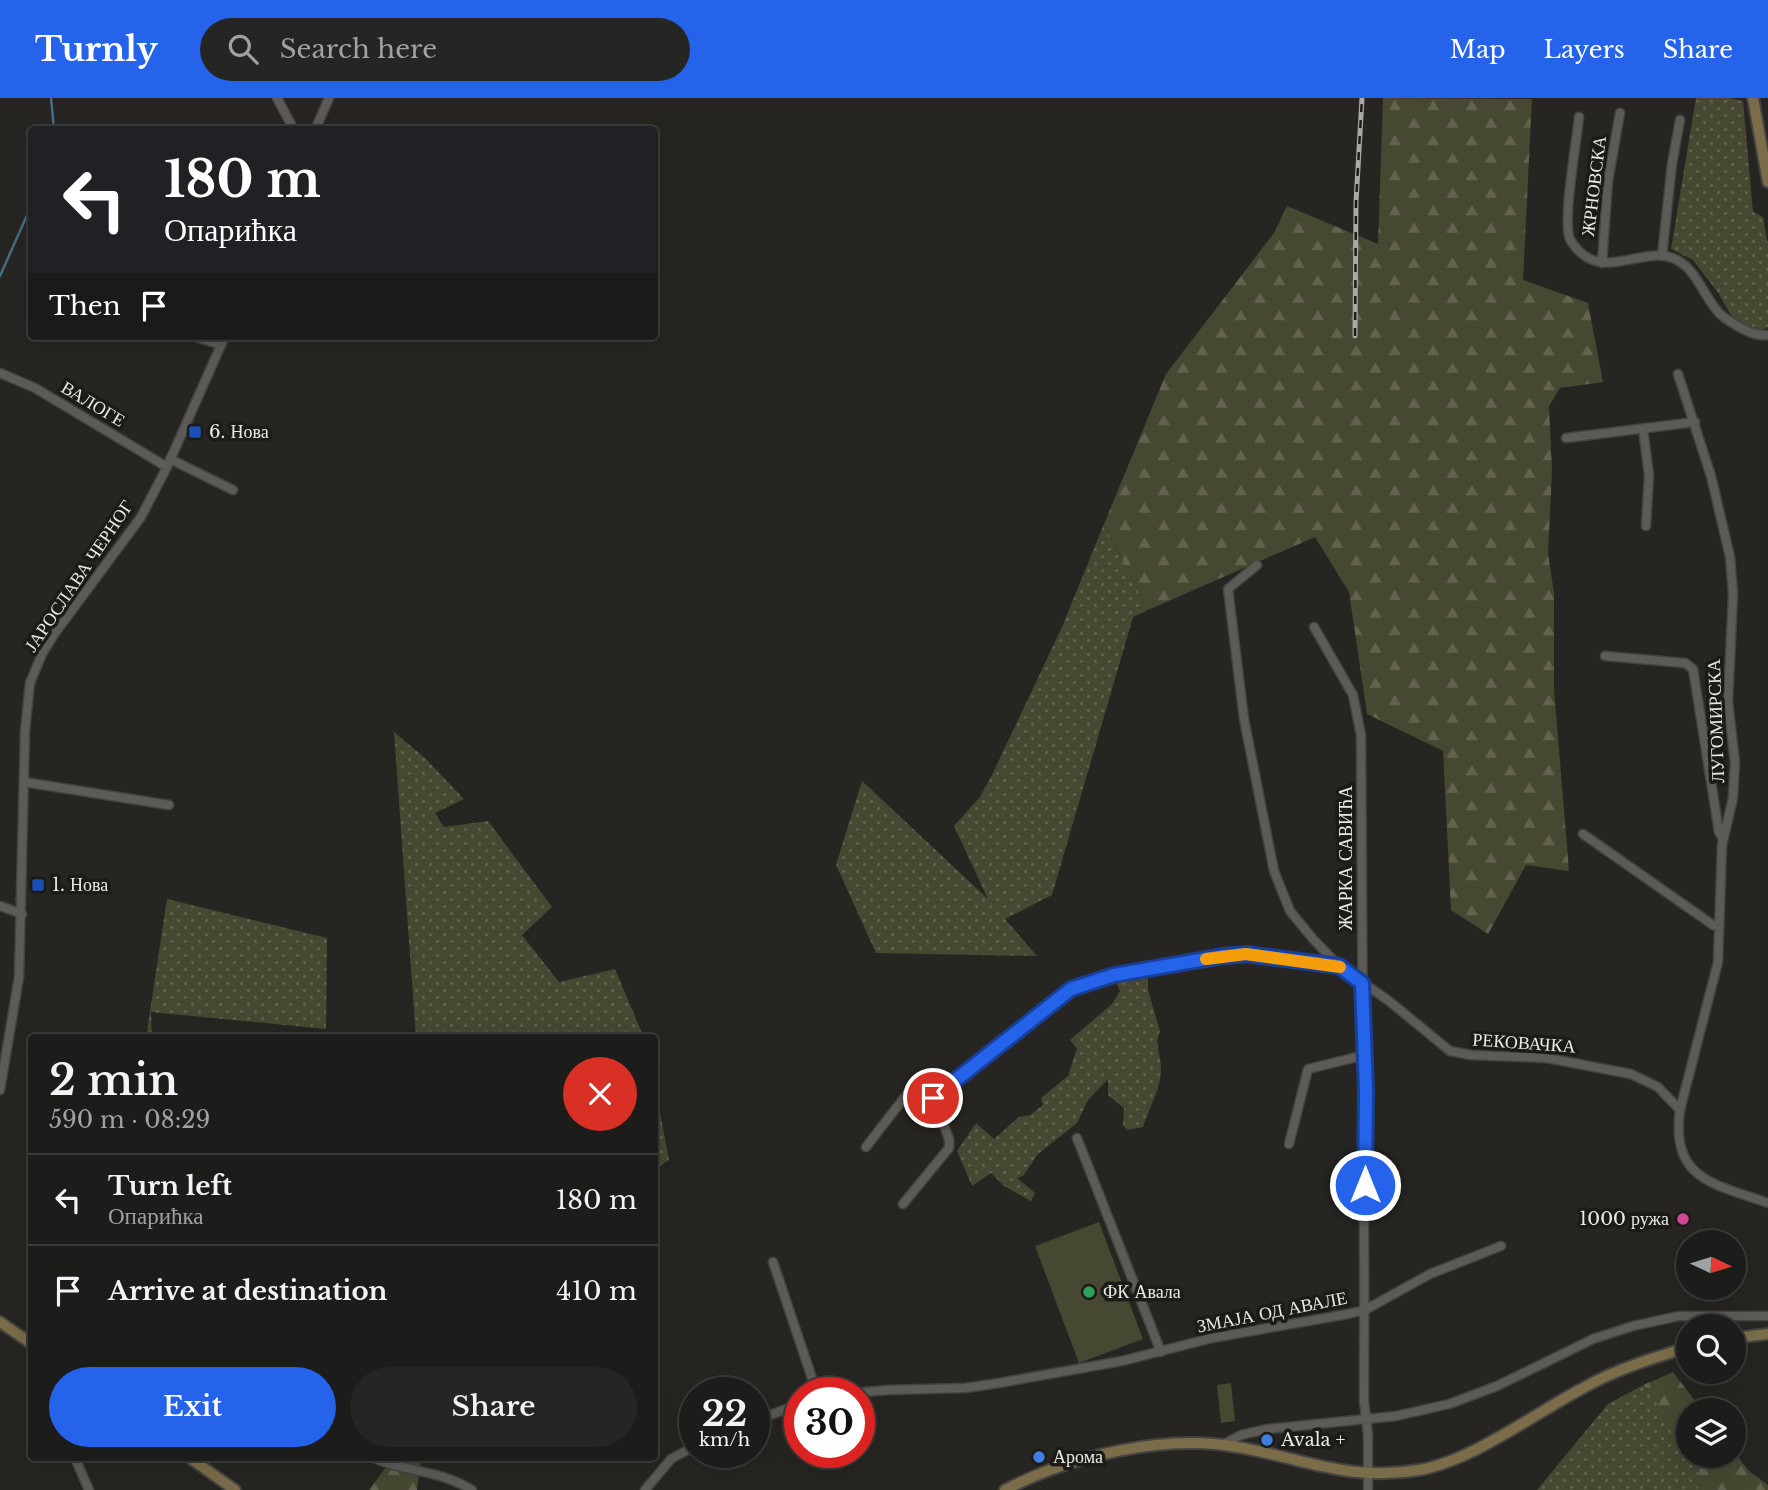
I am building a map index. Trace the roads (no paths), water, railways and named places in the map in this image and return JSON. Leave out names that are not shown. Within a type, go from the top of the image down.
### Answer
[{"type":"main road","points":[[1753,98],[1768,183]]},
{"type":"main road","points":[[0,1322],[28,1341]]},
{"type":"main road","points":[[1746,1337],[1768,1334]]},
{"type":"main road","points":[[1005,1490],[1059,1468],[1119,1451],[1181,1444],[1222,1445],[1343,1472],[1411,1471],[1442,1464],[1482,1445],[1595,1382],[1676,1351]]},
{"type":"main road","points":[[194,1461],[235,1490]]},
{"type":"street","points":[[277,98],[293,126]]},
{"type":"street","points":[[317,126],[329,98]]},
{"type":"street","name":"ЖРНОВСКА","points":[[1602,264],[1608,181],[1620,113]]},
{"type":"street","points":[[1579,117],[1568,234],[1572,244],[1592,261],[1602,264],[1662,256],[1674,259],[1685,266],[1718,312],[1755,334],[1768,335]]},
{"type":"street","points":[[1662,256],[1672,164],[1680,120]]},
{"type":"street","points":[[205,340],[220,345]]},
{"type":"street","name":"ЈАРОСЛАВА ЧЕРНОГ","points":[[0,1090],[18,992],[27,701],[37,665],[55,633],[132,532],[169,463],[223,340]]},
{"type":"street","name":"ВАЛОГЕ","points":[[0,373],[36,388],[169,463],[233,490]]},
{"type":"street","name":"ЛУГОМИРСКА","points":[[1678,374],[1695,422],[1721,516],[1733,587],[1728,702],[1735,783],[1723,839],[1716,975],[1680,1110]]},
{"type":"street","points":[[1566,438],[1695,422]]},
{"type":"street","points":[[1643,429],[1649,475],[1646,526]]},
{"type":"street","name":"РЕКОВАЧКА","points":[[1257,565],[1228,589],[1244,719],[1272,858],[1290,911],[1339,966],[1450,1051],[1471,1055],[1547,1058],[1631,1074],[1658,1087],[1680,1110]]},
{"type":"street","name":"ЖАРКА САВИЋА","points":[[1314,627],[1353,695],[1361,735],[1364,1401],[1368,1490]]},
{"type":"street","points":[[1605,656],[1685,663],[1693,669],[1719,832],[1723,839]]},
{"type":"street","points":[[24,782],[169,805]]},
{"type":"street","points":[[1583,834],[1713,925],[1720,926]]},
{"type":"street","points":[[0,906],[22,914]]},
{"type":"street","points":[[933,1098],[1038,1013],[1071,989],[1090,982],[1139,969],[1236,954],[1339,966]]},
{"type":"street","points":[[1289,1144],[1308,1069],[1364,1055]]},
{"type":"street","points":[[866,1147],[911,1089],[920,1088],[933,1098],[949,1149],[903,1204]]},
{"type":"street","points":[[1680,1110],[1679,1140],[1683,1155],[1692,1170],[1711,1182],[1768,1203]]},
{"type":"street","points":[[1077,1138],[1161,1352]]},
{"type":"street","name":"ЗМАЈА ОД АВАЛЕ","points":[[875,1391],[965,1388],[1161,1352],[1213,1338],[1365,1310],[1430,1273],[1501,1246]]},
{"type":"street","points":[[774,1262],[812,1377]]},
{"type":"street","points":[[1222,1445],[1241,1435],[1267,1429],[1366,1419],[1432,1409],[1457,1402],[1497,1386],[1593,1339],[1679,1315],[1768,1316]]},
{"type":"street","points":[[645,1490],[671,1459],[679,1455]]},
{"type":"street","points":[[76,1461],[89,1490]]},
{"type":"street","points":[[383,1461],[447,1477],[472,1490]]},
{"type":"waterway","points":[[51,98],[54,126]]},
{"type":"waterway","points":[[0,276],[28,213]]},
{"type":"railway","points":[[1355,336],[1356,202],[1362,98]]},
{"type":"place","name":"6. Нова","points":[[195,432]]},
{"type":"place","name":"1. Нова","points":[[38,885]]},
{"type":"place","name":"1000 ружа","points":[[1683,1219]]},
{"type":"place","name":"ФК Авала","points":[[1089,1292]]},
{"type":"place","name":"Avala +","points":[[1267,1440]]},
{"type":"place","name":"Арома","points":[[1039,1457]]}]
